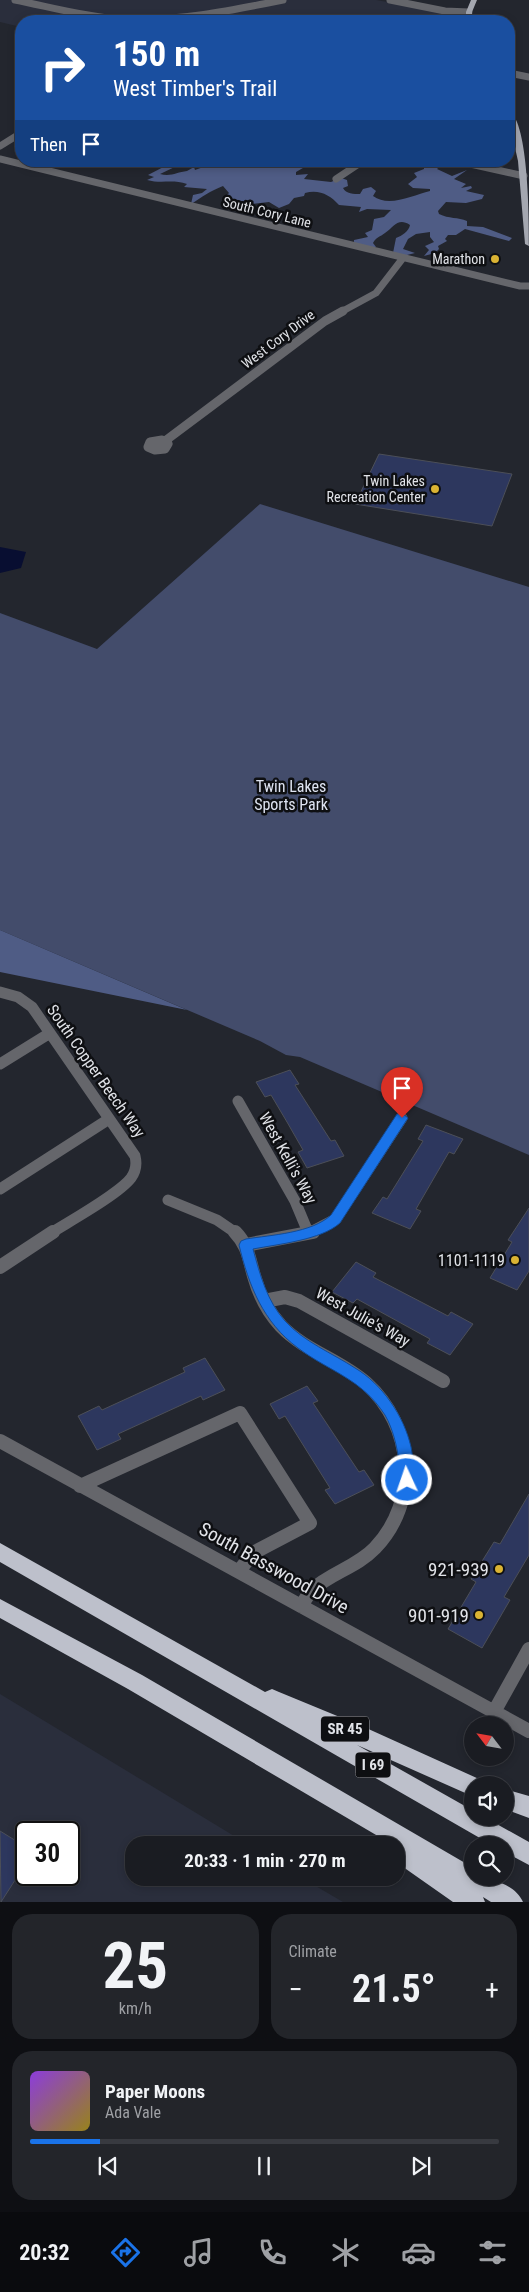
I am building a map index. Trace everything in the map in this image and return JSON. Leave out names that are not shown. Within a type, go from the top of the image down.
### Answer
[{"type":"highway","name":"I 69","points":[[0,1552],[529,1854]]},
{"type":"highway","points":[[0,1608],[135,1682],[512,1902]]},
{"type":"highway","name":"SR 45","points":[[216,1676],[357,1734],[464,1782]]},
{"type":"highway","points":[[321,1791],[381,1836]]},
{"type":"highway","points":[[514,1801],[529,1807]]},
{"type":"highway","points":[[405,1855],[441,1882],[474,1902]]},
{"type":"main road","points":[[469,12],[474,0]]},
{"type":"main road","points":[[515,133],[522,156],[529,244]]},
{"type":"street","points":[[15,0],[91,15]]},
{"type":"street","points":[[205,15],[283,0]]},
{"type":"street","points":[[390,0],[445,11],[469,12]]},
{"type":"street","points":[[515,74],[529,77]]},
{"type":"street","points":[[0,146],[15,137]]},
{"type":"street","name":"South Cory Lane","points":[[0,159],[15,163]]},
{"type":"street","name":"South Cory Lane","points":[[33,167],[403,258],[520,286],[529,286]]},
{"type":"street","points":[[336,179],[354,167]]},
{"type":"street","points":[[484,167],[524,176]]},
{"type":"street","name":"West Cory Drive","points":[[165,441],[327,319],[376,293],[394,266],[403,258]]},
{"type":"street","name":"South Copper Beech Way","points":[[0,992],[12,994],[28,1003],[134,1156],[136,1167],[130,1180],[0,1267]]},
{"type":"street","points":[[0,1064],[50,1033]]},
{"type":"street","name":"West Kelli's Way","points":[[238,1102],[296,1200],[308,1232]]},
{"type":"street","points":[[246,1245],[295,1237],[330,1224],[336,1219],[402,1118]]},
{"type":"street","points":[[0,1188],[109,1119]]},
{"type":"street","points":[[168,1200],[228,1226],[246,1245],[253,1275],[273,1317],[291,1336],[352,1373],[381,1399],[393,1417],[401,1436],[407,1464],[404,1496],[398,1513],[385,1536],[360,1561],[312,1590],[302,1606]]},
{"type":"street","name":"West Julie's Way","points":[[264,1301],[285,1297],[299,1301],[442,1381]]},
{"type":"street","points":[[80,1486],[240,1413],[310,1523],[253,1553],[239,1571]]},
{"type":"street","name":"South Basswood Drive","points":[[0,1441],[529,1731]]},
{"type":"street","points":[[494,1712],[529,1648]]},
{"type":"shaded area","points":[[0,0],[376,0],[461,15],[15,15],[15,26],[0,22]]},
{"type":"shaded area","points":[[163,167],[175,167],[160,174],[174,174],[194,167],[195,170],[203,167],[305,167],[296,172],[296,175],[308,174],[304,179],[331,182],[341,178],[347,180],[348,186],[343,188],[348,193],[360,194],[363,189],[371,187],[376,191],[373,196],[386,201],[394,201],[430,191],[430,189],[413,188],[408,184],[417,177],[414,173],[424,169],[424,167],[439,167],[437,169],[452,176],[467,170],[454,179],[466,184],[461,188],[471,186],[472,188],[466,191],[484,195],[482,199],[466,203],[446,202],[438,211],[439,214],[467,221],[467,226],[483,227],[512,238],[509,241],[465,229],[456,235],[448,235],[445,239],[447,241],[438,246],[439,249],[435,253],[424,256],[429,250],[425,246],[434,242],[430,237],[430,232],[416,234],[408,239],[403,249],[415,253],[403,256],[393,253],[396,238],[405,233],[410,225],[406,223],[399,222],[377,238],[373,243],[376,247],[354,243],[354,240],[368,237],[365,233],[372,230],[374,219],[384,217],[391,210],[367,209],[359,212],[361,207],[339,205],[332,198],[320,192],[305,193],[304,196],[294,198],[289,204],[279,208],[269,202],[235,206],[239,200],[223,199],[229,193],[223,186],[191,204],[193,195],[202,193],[207,189],[184,187],[187,184],[182,183],[147,180],[154,177],[148,175]]},
{"type":"shaded area","points":[[0,547],[26,552],[21,568],[0,573]]},
{"type":"shaded area","points":[[0,930],[187,1010],[0,972]]},
{"type":"shaded area","points":[[0,1694],[234,1836],[125,1836],[125,1886],[316,1886],[343,1902],[0,1902]]},
{"type":"green space","name":"Twin Lakes Sports Park","points":[[260,504],[529,587],[529,1155],[300,1057],[286,1055],[260,1041],[0,930],[0,613],[97,649]]},
{"type":"building","name":"Twin Lakes Recreation Center","points":[[379,454],[512,474],[492,526],[355,504]]},
{"type":"building","points":[[290,1070],[299,1084],[295,1085],[331,1141],[335,1140],[344,1156],[307,1168],[298,1152],[303,1150],[271,1095],[265,1097],[256,1082]]},
{"type":"building","points":[[426,1125],[463,1139],[454,1154],[449,1152],[416,1209],[421,1211],[410,1229],[372,1213],[383,1197],[387,1199],[423,1141],[418,1139]]},
{"type":"building","name":"1101-1119","points":[[529,1208],[529,1271],[517,1290],[490,1278],[512,1242],[508,1240]]},
{"type":"building","points":[[356,1262],[376,1273],[373,1277],[448,1316],[451,1312],[473,1324],[450,1355],[427,1343],[430,1339],[357,1299],[353,1303],[332,1292]]},
{"type":"building","points":[[205,1358],[225,1390],[203,1400],[201,1396],[118,1434],[121,1439],[97,1450],[78,1416],[99,1406],[102,1410],[185,1372],[183,1368]]},
{"type":"building","points":[[307,1386],[318,1401],[313,1403],[359,1472],[364,1470],[374,1485],[335,1504],[325,1490],[330,1488],[285,1416],[279,1419],[270,1404]]},
{"type":"building","points":[[529,1494],[529,1555],[504,1597],[510,1600],[482,1648],[448,1629],[476,1582],[471,1579],[494,1542],[500,1544]]},
{"type":"building","points":[[0,1831],[15,1840],[15,1880],[1,1902]]},
{"type":"place","name":"Marathon","points":[[495,259]]},
{"type":"place","name":"Twin Lakes Recreation Center","points":[[435,489]]},
{"type":"place","name":"1101-1119","points":[[515,1260]]},
{"type":"place","name":"921-939","points":[[499,1569]]},
{"type":"place","name":"901-919","points":[[479,1615]]},
{"type":"route","points":[[402,1118],[336,1219],[330,1224],[295,1237],[246,1245],[253,1275],[273,1317],[291,1336],[365,1383],[390,1411],[405,1450],[407,1480]]}]
